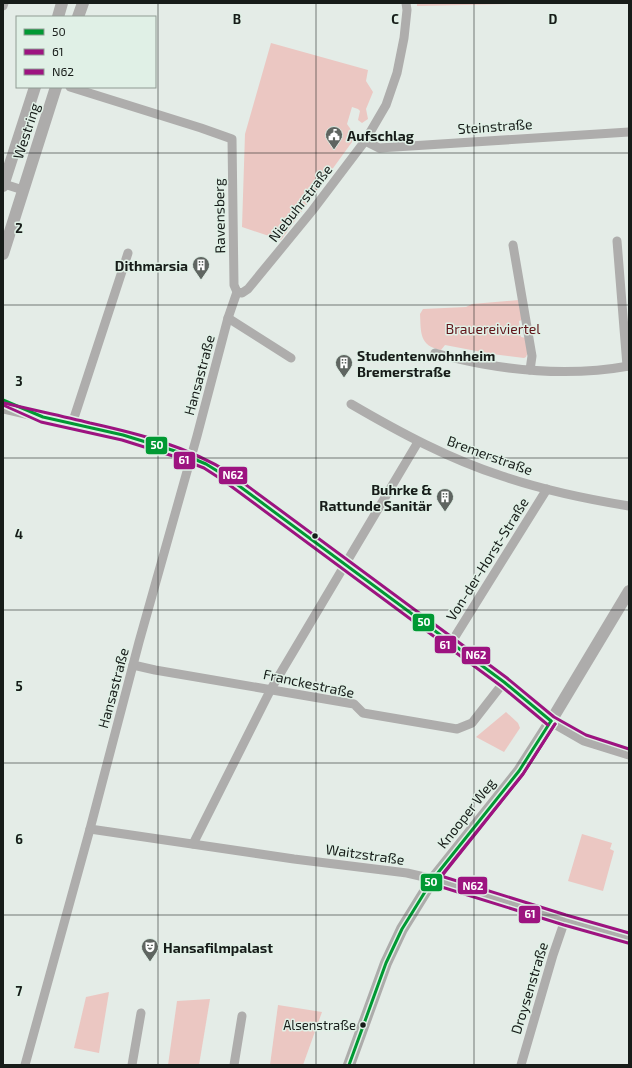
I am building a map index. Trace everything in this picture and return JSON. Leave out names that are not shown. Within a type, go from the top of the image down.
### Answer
[{"type":"main road","points":[[58,16],[62,3]]},
{"type":"main road","points":[[78,16],[82,3]]},
{"type":"main road","name":"Westring","points":[[3,185],[35,88]]},
{"type":"main road","name":"Westring","points":[[3,254],[56,88]]},
{"type":"main road","name":"Knooper Weg","points":[[349,1065],[386,963],[402,929],[433,879],[519,771],[629,590]]},
{"type":"street","name":"Niebuhrstraße","points":[[237,292],[242,292],[248,289],[312,211],[365,141],[386,104],[397,73],[404,38],[407,10],[406,3]]},
{"type":"street","name":"Ravensberg","points":[[73,88],[201,128],[232,140],[234,285],[237,292]]},
{"type":"street","name":"Steinstraße","points":[[365,141],[379,148],[629,132]]},
{"type":"street","points":[[3,185],[23,190]]},
{"type":"street","points":[[435,352],[452,358],[505,368],[530,370],[579,372],[628,366],[617,241]]},
{"type":"street","points":[[512,245],[532,356],[530,370]]},
{"type":"street","points":[[72,424],[128,253]]},
{"type":"street","points":[[237,292],[228,318],[291,358]]},
{"type":"street","name":"Hansastraße","points":[[25,1065],[228,318]]},
{"type":"street","points":[[3,400],[43,417]]},
{"type":"street","name":"Bremerstraße","points":[[351,404],[418,442],[501,476],[547,489],[629,506]]},
{"type":"street","points":[[3,408],[130,437],[206,464],[227,477],[504,682],[550,721],[584,740],[629,754]]},
{"type":"street","points":[[193,844],[271,689],[418,442]]},
{"type":"street","name":"Von-der-Horst-Straße","points":[[451,643],[547,489]]},
{"type":"street","name":"Franckestraße","points":[[133,665],[354,704],[363,713],[457,729],[472,723],[504,682]]},
{"type":"street","name":"Waitzstraße","points":[[90,829],[433,879],[565,920],[629,938]]},
{"type":"street","name":"Droysenstraße","points":[[521,1065],[553,955],[565,920]]},
{"type":"street","points":[[132,1065],[141,1013]]},
{"type":"street","points":[[234,1065],[242,1016]]},
{"type":"green space","points":[[417,3],[557,3],[417,6]]},
{"type":"green space","points":[[271,43],[368,70],[366,81],[373,92],[366,109],[368,119],[362,123],[358,120],[360,111],[352,107],[347,124],[354,134],[352,142],[281,240],[242,227],[245,134]]},
{"type":"green space","name":"Brauereiviertel","points":[[519,300],[522,320],[519,321],[521,337],[526,338],[528,352],[524,358],[492,354],[445,345],[441,350],[434,348],[425,342],[421,332],[420,314],[423,309],[466,307],[472,304]]},
{"type":"green space","points":[[506,712],[518,723],[520,728],[504,752],[476,737]]},
{"type":"green space","points":[[582,834],[612,843],[610,849],[614,851],[603,891],[568,881]]},
{"type":"green space","points":[[109,992],[99,1053],[74,1048],[86,997]]},
{"type":"green space","points":[[210,999],[199,1065],[168,1065],[177,1001]]},
{"type":"green space","points":[[278,1005],[322,1012],[303,1065],[270,1065]]},
{"type":"transit line","name":"50","points":[[3,400],[43,417],[123,435],[175,451],[206,464],[227,477],[504,682],[551,721]]},
{"type":"transit line","name":"N62","points":[[4,403],[109,427],[162,442],[197,455],[230,473],[507,678],[554,717],[586,735],[629,749]]},
{"type":"transit line","name":"61","points":[[3,405],[41,422],[122,440],[173,456],[204,468],[224,481],[501,686],[548,725]]},
{"type":"transit line","name":"50","points":[[349,1065],[386,963],[402,929],[433,879],[519,771],[551,721]]},
{"type":"transit line","name":"61","points":[[437,882],[523,774],[555,724]]},
{"type":"transit line","name":"N62","points":[[555,724],[523,774],[441,876],[629,933]]},
{"type":"transit line","name":"61","points":[[432,884],[564,925],[628,943]]},
{"type":"place","name":"Aufschlag","points":[[334,150]]},
{"type":"place","name":"Dithmarsia","points":[[201,280]]},
{"type":"place","name":"Studentenwohnheim Bremerstraße","points":[[344,378]]},
{"type":"place","name":"Buhrke & Rattunde Sanitär","points":[[445,512]]},
{"type":"place","name":"Hansafilmpalast","points":[[150,962]]},
{"type":"place","name":"Alsenstraße","points":[[363,1025]]}]
